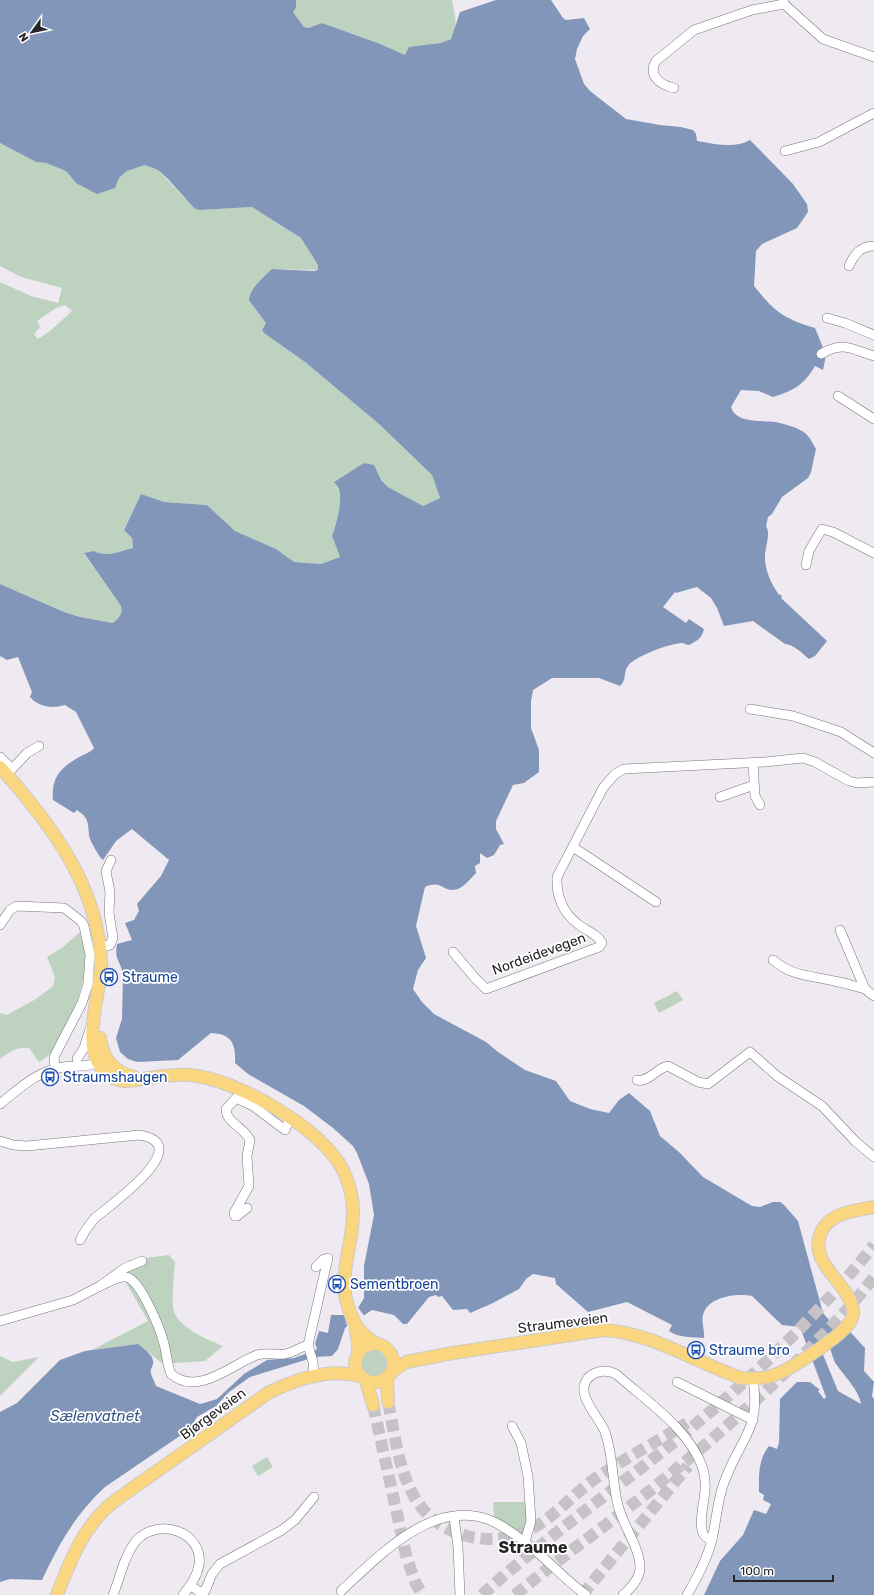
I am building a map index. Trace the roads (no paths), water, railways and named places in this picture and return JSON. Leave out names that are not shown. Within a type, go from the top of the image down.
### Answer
[{"type":"main road","name":"Straumeveien","points":[[0,767],[33,805],[70,859],[90,905],[100,947],[99,1056]]},
{"type":"main road","name":"Straumeveien","points":[[100,989],[92,1034],[99,1056],[111,1066],[120,1072],[136,1077],[148,1078],[190,1075],[223,1082],[240,1088],[290,1118],[326,1145],[338,1160],[348,1180],[353,1212],[344,1279],[346,1300],[356,1326],[371,1341],[382,1347],[405,1356],[434,1357]]},
{"type":"main road","name":"Straumeveien","points":[[389,1375],[406,1362],[584,1333],[617,1331],[642,1337],[741,1378],[753,1379],[775,1375],[803,1360],[847,1326],[853,1312],[847,1295],[822,1260],[818,1245],[820,1237],[827,1224],[836,1216],[874,1207]]},
{"type":"main road","name":"Straumeveien","points":[[356,1326],[357,1355]]},
{"type":"main road","points":[[319,1375],[357,1355],[368,1345],[382,1347],[393,1360],[389,1375],[388,1402]]},
{"type":"main road","points":[[357,1355],[356,1367],[364,1378],[373,1405]]},
{"type":"main road","points":[[319,1375],[348,1374],[375,1382],[389,1375]]},
{"type":"main road","name":"Bjørgeveien","points":[[57,1595],[83,1536],[109,1505],[268,1393],[287,1384],[319,1375]]},
{"type":"main road","name":"Bjørgeveien","points":[[64,1595],[81,1548],[93,1528],[126,1494]]},
{"type":"street","points":[[674,88],[660,84],[653,73],[653,66],[656,61],[694,30],[752,10],[783,2],[823,39],[874,57]]},
{"type":"street","points":[[785,151],[819,142],[874,113]]},
{"type":"street","points":[[849,266],[854,255],[862,249],[874,246]]},
{"type":"street","points":[[828,318],[850,324],[874,335]]},
{"type":"street","points":[[821,354],[841,346],[874,356]]},
{"type":"street","points":[[838,396],[874,419]]},
{"type":"street","points":[[806,565],[809,551],[822,529],[833,532],[874,553]]},
{"type":"street","points":[[750,709],[793,716],[841,732],[874,753]]},
{"type":"street","points":[[0,757],[12,769],[27,753],[39,746]]},
{"type":"street","name":"Nordeidevegen","points":[[453,952],[486,989],[599,947],[602,943],[599,938],[583,928],[566,914],[559,902],[556,890],[557,877],[607,782],[615,774],[624,769],[753,763],[803,758],[814,762],[849,781],[862,783],[874,782]]},
{"type":"street","points":[[753,763],[755,799],[760,805]]},
{"type":"street","points":[[720,797],[754,786]]},
{"type":"street","points":[[573,847],[656,902]]},
{"type":"street","points":[[100,947],[110,946],[113,939],[109,913],[110,892],[106,871],[112,860]]},
{"type":"street","points":[[0,925],[10,910],[17,906],[64,908],[81,921],[84,926],[90,955],[88,984],[82,1003],[54,1057],[56,1068]]},
{"type":"street","points":[[840,930],[865,989]]},
{"type":"street","points":[[773,960],[784,969],[794,974],[834,980],[865,989],[874,996]]},
{"type":"street","name":"Straumeveien","points":[[77,1059],[84,1048],[89,1030],[94,1020]]},
{"type":"street","points":[[637,1080],[645,1079],[668,1066],[698,1082],[708,1084],[750,1052],[777,1076],[822,1106],[856,1142],[874,1157]]},
{"type":"street","points":[[65,1066],[77,1059],[99,1056]]},
{"type":"street","points":[[0,1104],[36,1075],[65,1066],[91,1065],[99,1056]]},
{"type":"street","points":[[247,1208],[239,1215],[235,1216],[234,1213],[249,1186],[247,1156],[250,1144],[246,1132],[229,1118],[226,1112],[227,1107],[236,1098],[253,1106],[284,1130],[290,1118]]},
{"type":"street","points":[[0,1141],[13,1145],[27,1146],[139,1135],[156,1141],[158,1152],[147,1173],[94,1219],[85,1230],[80,1240]]},
{"type":"street","points":[[316,1267],[324,1259],[328,1258],[310,1352],[319,1375]]},
{"type":"street","points":[[100,1286],[125,1268],[142,1261]]},
{"type":"street","points":[[0,1321],[68,1302],[100,1286],[124,1277],[134,1281],[144,1296],[162,1339],[171,1374],[179,1380],[212,1378],[258,1354],[310,1352]]},
{"type":"street","points":[[623,1595],[637,1579],[640,1568],[637,1554],[617,1502],[609,1444],[604,1430],[584,1394],[586,1381],[596,1372],[609,1370],[616,1374],[675,1426],[690,1442],[699,1460],[705,1482],[702,1531],[707,1538],[712,1540]]},
{"type":"street","points":[[687,1595],[712,1540],[716,1513],[725,1480],[750,1431],[756,1400],[753,1379]]},
{"type":"street","points":[[677,1382],[753,1420]]},
{"type":"street","points":[[512,1426],[521,1443],[528,1476],[531,1522],[524,1542]]},
{"type":"street","points":[[190,1586],[200,1592],[205,1591],[212,1574],[220,1564],[282,1530],[295,1520],[314,1497]]},
{"type":"street","points":[[454,1516],[458,1547],[460,1595]]},
{"type":"street","points":[[341,1591],[393,1544],[408,1534],[448,1517],[454,1516],[486,1519],[505,1529],[524,1542],[586,1595]]},
{"type":"street","points":[[113,1595],[128,1552],[137,1540],[149,1532],[162,1528],[169,1528],[181,1532],[191,1541],[197,1550],[199,1564],[190,1586],[183,1595]]},
{"type":"water","name":"Sælenvatnet","points":[[0,0],[296,0],[296,8],[293,12],[304,27],[308,28],[322,23],[380,44],[405,55],[409,47],[441,43],[451,39],[460,12],[496,0],[551,0],[563,18],[566,20],[584,18],[590,29],[583,36],[577,49],[575,59],[584,84],[590,91],[626,119],[693,130],[696,134],[697,141],[731,145],[744,143],[750,140],[793,184],[807,204],[808,212],[797,228],[762,244],[756,251],[754,286],[780,313],[795,321],[815,328],[826,355],[823,370],[815,366],[802,383],[792,390],[773,397],[759,391],[741,390],[731,407],[738,416],[744,419],[776,422],[803,431],[808,435],[816,449],[811,472],[808,478],[782,497],[772,514],[768,517],[766,526],[768,537],[765,562],[769,577],[779,595],[780,594],[782,597],[781,598],[827,641],[815,656],[809,659],[797,649],[785,644],[753,621],[724,626],[717,608],[711,598],[697,587],[675,592],[663,607],[686,623],[689,619],[704,629],[699,639],[689,645],[678,643],[637,658],[628,666],[624,681],[620,686],[599,678],[552,678],[533,690],[531,701],[531,728],[539,750],[539,772],[524,783],[513,785],[496,821],[496,829],[504,844],[500,845],[494,855],[487,858],[480,853],[480,863],[475,866],[476,873],[463,886],[456,890],[449,890],[438,885],[430,885],[425,887],[416,926],[426,958],[418,970],[413,989],[422,1002],[434,1014],[486,1042],[525,1070],[556,1081],[570,1101],[590,1109],[609,1113],[619,1100],[629,1093],[650,1111],[660,1136],[680,1153],[703,1177],[752,1206],[760,1207],[773,1202],[780,1202],[798,1221],[823,1313],[829,1320],[842,1323],[865,1348],[864,1371],[874,1382],[872,1396],[874,1399],[874,1595],[704,1595],[720,1561],[743,1535],[754,1510],[766,1514],[771,1504],[763,1500],[764,1495],[759,1492],[759,1474],[765,1451],[769,1446],[777,1449],[779,1443],[780,1399],[797,1382],[810,1382],[820,1390],[818,1391],[824,1399],[826,1397],[800,1327],[782,1325],[752,1296],[739,1295],[724,1297],[711,1304],[706,1309],[703,1315],[704,1338],[681,1336],[669,1331],[672,1325],[627,1302],[588,1312],[556,1284],[555,1278],[533,1274],[526,1279],[519,1289],[470,1313],[467,1309],[453,1310],[442,1296],[438,1297],[436,1295],[429,1297],[407,1324],[403,1324],[394,1315],[372,1310],[345,1328],[338,1349],[332,1356],[315,1357],[250,1377],[229,1392],[216,1406],[197,1417],[190,1429],[105,1487],[76,1519],[55,1554],[42,1580],[10,1579],[0,1582],[0,1412],[17,1403],[60,1360],[85,1351],[138,1344],[152,1358],[153,1364],[151,1374],[156,1386],[200,1404],[217,1399],[244,1374],[267,1360],[294,1358],[316,1350],[317,1348],[315,1344],[319,1331],[328,1333],[331,1315],[344,1315],[358,1308],[364,1298],[364,1266],[374,1215],[369,1184],[353,1146],[333,1128],[304,1106],[248,1074],[235,1063],[235,1050],[231,1041],[224,1035],[211,1033],[178,1060],[137,1062],[128,1059],[120,1052],[116,1038],[122,1019],[123,975],[116,954],[117,944],[132,940],[125,923],[134,920],[139,911],[137,904],[161,876],[169,860],[132,829],[116,841],[103,860],[91,840],[86,818],[77,810],[74,813],[53,800],[54,785],[59,774],[68,764],[90,752],[94,748],[76,712],[65,705],[51,707],[37,703],[30,697],[32,692],[18,657],[7,660],[0,656],[0,584],[64,612],[80,617],[113,623],[120,616],[121,606],[84,553],[94,551],[109,554],[133,548],[132,538],[124,530],[141,494],[164,502],[207,505],[235,531],[276,549],[294,562],[321,564],[340,557],[332,536],[340,504],[340,492],[334,482],[364,463],[374,465],[381,480],[388,487],[423,506],[440,498],[432,475],[379,424],[305,362],[264,333],[262,330],[266,323],[249,300],[258,283],[272,269],[318,270],[318,265],[301,238],[252,207],[199,210],[194,208],[158,170],[145,165],[127,171],[119,178],[115,188],[97,194],[76,183],[67,172],[46,163],[36,162],[0,143]],"holes":[[[819,1335],[823,1336],[828,1343],[834,1361],[851,1383],[860,1399],[861,1404],[838,1391],[819,1345]]]},
{"type":"tunnel","points":[[482,1595],[536,1549],[677,1440],[750,1377],[815,1313],[874,1245]]},
{"type":"tunnel","points":[[515,1595],[642,1497],[724,1428],[784,1374],[822,1336],[874,1277]]},
{"type":"tunnel","points":[[388,1402],[401,1464],[417,1501],[429,1516],[446,1528],[467,1536],[482,1539],[506,1538],[522,1533],[538,1525],[596,1478],[687,1423]]},
{"type":"tunnel","points":[[373,1405],[407,1559],[416,1584],[423,1595]]},
{"type":"tunnel","points":[[582,1595],[688,1466]]},
{"type":"place","name":"Straume","points":[[109,977]]},
{"type":"place","name":"Straumshaugen","points":[[50,1077]]},
{"type":"place","name":"Sementbroen","points":[[337,1284]]},
{"type":"place","name":"Straume bro","points":[[696,1350]]},
{"type":"district","name":"Straume","points":[[533,1547]]}]
